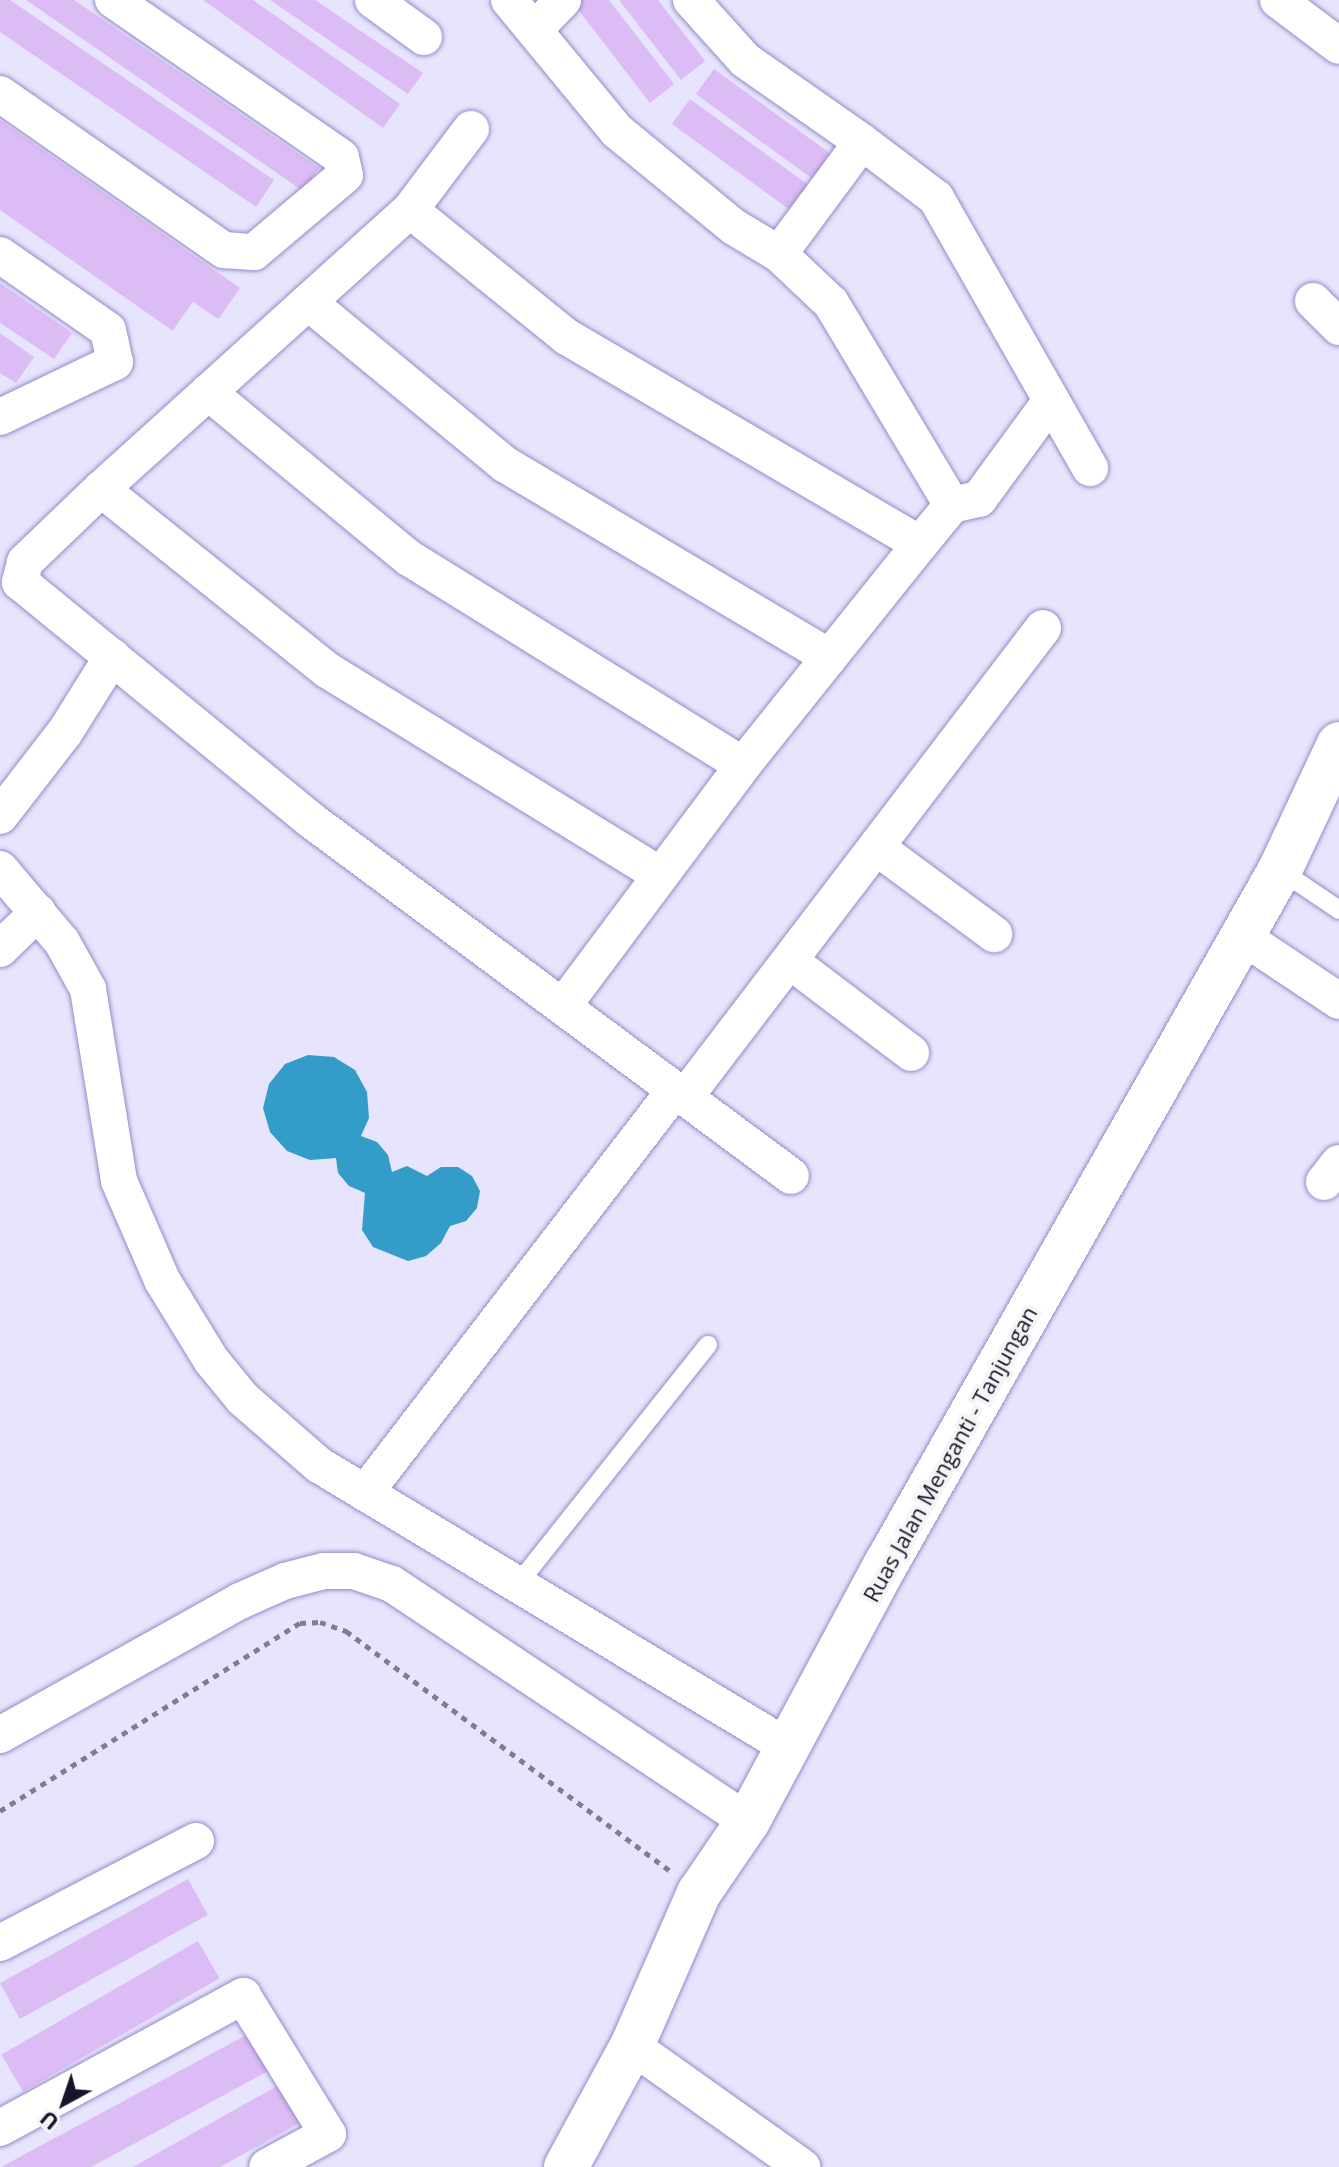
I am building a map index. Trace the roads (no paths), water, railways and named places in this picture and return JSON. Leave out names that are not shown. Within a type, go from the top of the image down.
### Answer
[{"type":"main road","name":"Ruas Jalan Menganti - Tanjungan","points":[[566,2167],[632,2046],[699,1893],[748,1821],[886,1564],[1243,937],[1280,870],[1339,744]]},
{"type":"street","points":[[0,94],[224,250],[254,252],[345,175],[341,157],[113,0]]},
{"type":"street","points":[[373,0],[424,37]]},
{"type":"street","points":[[509,0],[536,28],[617,131],[734,227],[779,254],[831,303],[952,505]]},
{"type":"street","points":[[536,28],[563,0]]},
{"type":"street","points":[[691,0],[745,60],[936,198],[1090,468]]},
{"type":"street","points":[[1278,0],[1339,46]]},
{"type":"street","points":[[471,129],[410,210],[101,489],[19,573],[20,582],[312,821],[791,1176]]},
{"type":"street","points":[[779,254],[862,142]]},
{"type":"street","points":[[410,210],[567,337],[920,544]]},
{"type":"street","points":[[0,255],[108,330],[115,362],[0,417]]},
{"type":"street","points":[[1313,301],[1339,327]]},
{"type":"street","points":[[308,302],[506,465],[829,657]]},
{"type":"street","points":[[208,392],[409,558],[743,765]]},
{"type":"street","points":[[563,1006],[743,765],[920,544],[952,505],[979,499],[1050,402]]},
{"type":"street","points":[[101,489],[327,670],[660,875]]},
{"type":"street","points":[[365,1493],[680,1093],[790,961],[1043,628]]},
{"type":"street","points":[[0,816],[65,732],[112,657]]},
{"type":"street","points":[[876,847],[994,934]]},
{"type":"street","points":[[0,869],[38,912],[88,989],[119,1181],[162,1280],[211,1360],[243,1399],[319,1465],[788,1747]]},
{"type":"street","points":[[0,949],[38,912]]},
{"type":"street","points":[[1243,937],[1339,1001]]},
{"type":"street","points":[[790,961],[911,1053]]},
{"type":"street","points":[[0,1735],[240,1601],[285,1581],[324,1571],[354,1571],[392,1584],[748,1821]]},
{"type":"street","points":[[0,1943],[196,1841]]},
{"type":"street","points":[[0,2128],[243,1996],[328,2134],[267,2167]]},
{"type":"street","points":[[632,2046],[802,2167]]},
{"type":"lane","points":[[1280,870],[1339,910]]},
{"type":"lane","points":[[517,1585],[708,1345]]},
{"type":"water","points":[[308,1055],[334,1057],[355,1070],[367,1092],[369,1118],[361,1136],[377,1142],[388,1155],[392,1172],[407,1166],[427,1176],[441,1167],[458,1167],[472,1176],[480,1191],[477,1208],[466,1221],[450,1226],[441,1243],[426,1256],[408,1261],[373,1247],[362,1230],[365,1193],[349,1186],[338,1173],[336,1158],[310,1160],[287,1151],[270,1132],[263,1108],[269,1084],[285,1064]]}]
